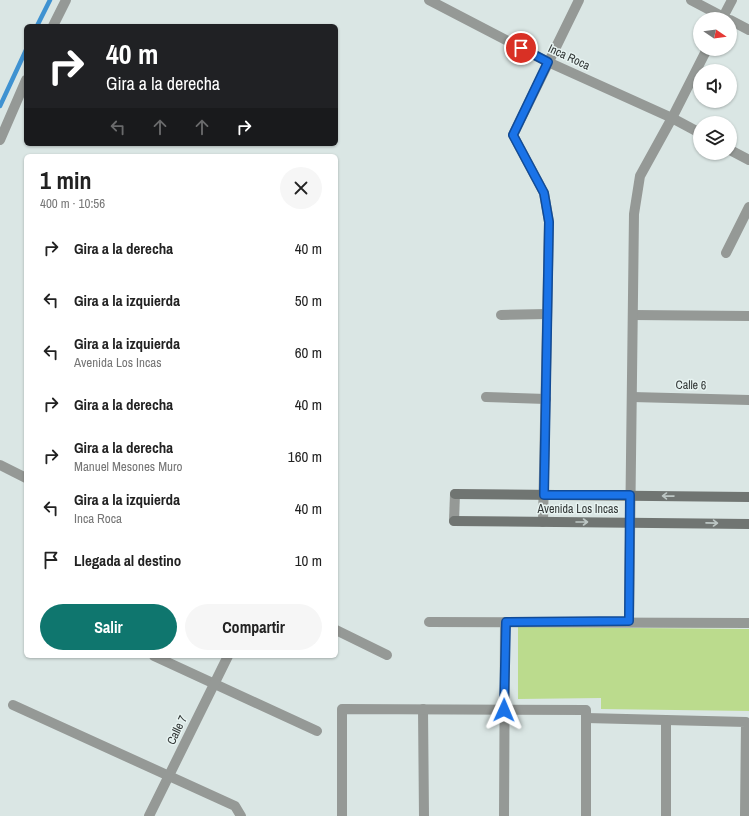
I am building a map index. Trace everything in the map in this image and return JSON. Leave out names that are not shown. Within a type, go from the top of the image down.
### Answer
[{"type":"street","points":[[54,24],[66,0]]},
{"type":"street","name":"Inca Roca","points":[[429,0],[444,4],[548,62],[672,118],[693,129]]},
{"type":"street","points":[[543,522],[549,222],[544,193],[513,135],[579,0]]},
{"type":"street","points":[[691,0],[713,12]]},
{"type":"street","points":[[728,12],[732,0]]},
{"type":"street","points":[[737,24],[749,30]]},
{"type":"street","points":[[629,621],[634,214],[640,176],[703,56]]},
{"type":"street","points":[[0,140],[24,85]]},
{"type":"street","points":[[737,154],[749,160]]},
{"type":"street","points":[[726,253],[749,207]]},
{"type":"street","points":[[501,315],[548,314]]},
{"type":"street","points":[[633,315],[749,316]]},
{"type":"street","points":[[486,397],[546,399]]},
{"type":"street","name":"Calle 6","points":[[632,397],[749,400]]},
{"type":"street","points":[[0,465],[24,477]]},
{"type":"street","name":"Avenida Los Incas","points":[[749,496],[455,494],[454,520],[749,524]]},
{"type":"street","points":[[429,622],[629,621],[749,623]]},
{"type":"street","points":[[504,816],[506,622]]},
{"type":"street","points":[[338,631],[387,655]]},
{"type":"street","points":[[158,658],[317,731]]},
{"type":"street","name":"Calle 7","points":[[149,816],[227,658]]},
{"type":"street","points":[[13,705],[168,777],[235,806],[242,816]]},
{"type":"street","points":[[342,816],[342,709],[586,710],[586,816]]},
{"type":"street","points":[[422,709],[424,816]]},
{"type":"street","points":[[586,718],[746,722],[747,749],[745,816]]},
{"type":"street","points":[[666,720],[666,816]]},
{"type":"green space","points":[[518,627],[749,629],[749,711],[601,709],[601,698],[518,699]]},
{"type":"waterway","points":[[38,24],[50,0]]},
{"type":"waterway","points":[[0,106],[24,54]]},
{"type":"route","points":[[504,710],[506,622],[629,621],[630,495],[544,495],[549,222],[544,193],[513,135],[548,62],[521,48]]}]
